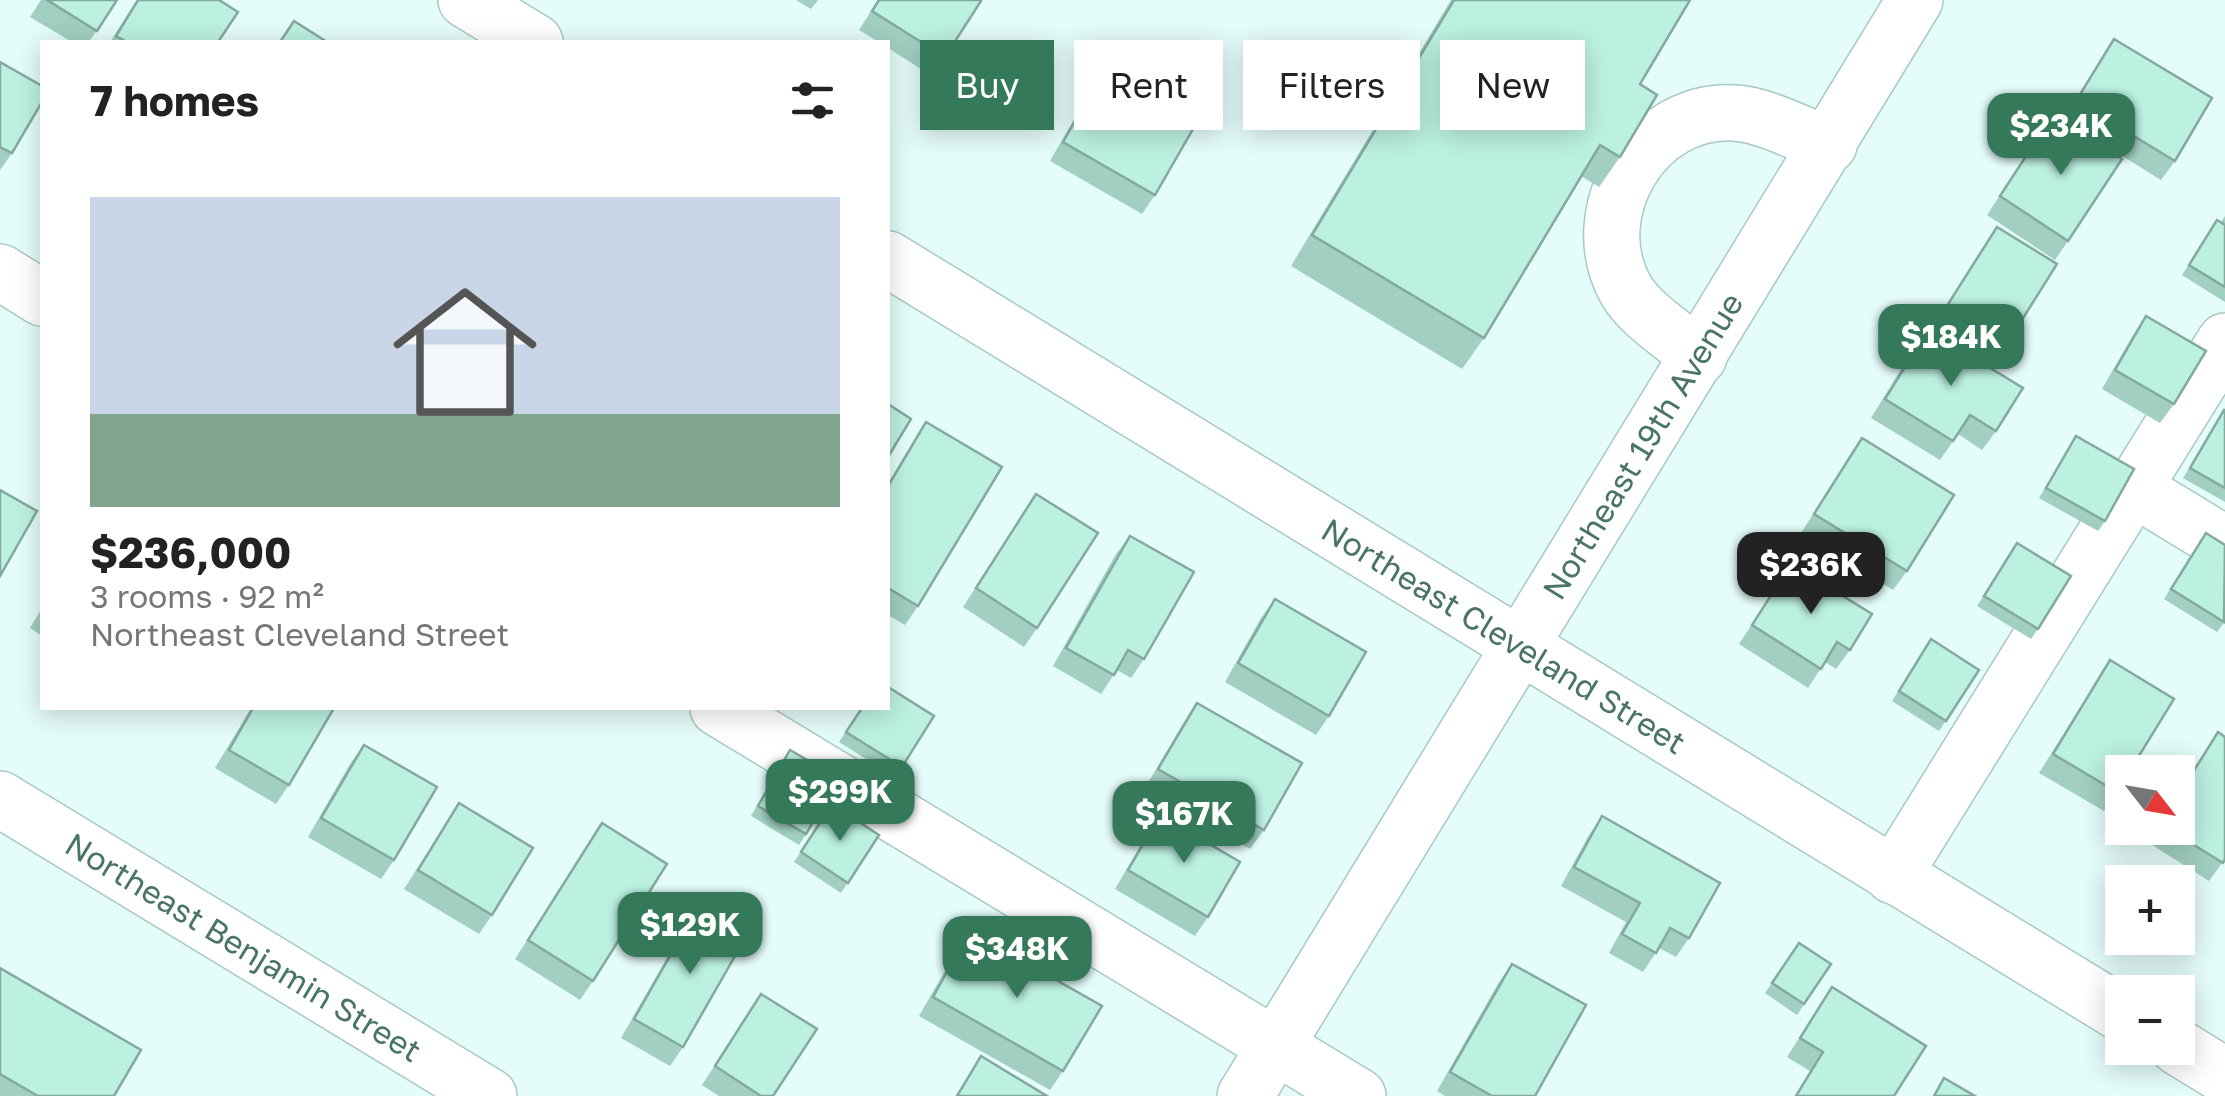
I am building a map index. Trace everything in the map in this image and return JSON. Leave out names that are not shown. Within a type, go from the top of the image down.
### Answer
[{"type":"street","points":[[466,0],[532,40]]},
{"type":"street","name":"Northeast 19th Avenue","points":[[1245,1096],[1830,146],[1915,0]]},
{"type":"street","points":[[1699,356],[1626,291],[1613,250],[1617,196],[1646,143],[1693,117],[1736,113],[1830,146]]},
{"type":"street","name":"Northeast Cleveland Street","points":[[890,259],[2105,1004]]},
{"type":"street","points":[[0,272],[40,297]]},
{"type":"street","points":[[1893,876],[2225,342]]},
{"type":"street","points":[[2133,488],[2225,544]]},
{"type":"street","points":[[721,710],[1358,1096]]},
{"type":"street","name":"Northeast Benjamin Street","points":[[0,799],[489,1096]]},
{"type":"street","points":[[2195,1057],[2225,1076]]},
{"type":"building","points":[[47,0],[117,0],[97,31]]},
{"type":"building","points":[[138,0],[219,0],[238,12],[219,40],[123,40],[116,36]]},
{"type":"building","points":[[879,0],[981,1],[956,40],[920,41],[872,11]]},
{"type":"building","points":[[1454,0],[1690,0],[1640,84],[1657,95],[1620,157],[1600,145],[1484,338],[1312,235],[1375,130],[1420,130],[1420,56]]},
{"type":"building","points":[[294,21],[324,40],[281,40]]},
{"type":"building","points":[[2114,39],[2212,98],[2175,161],[2076,101]]},
{"type":"building","points":[[0,62],[40,85],[40,105],[12,153],[0,147]]},
{"type":"building","points":[[2053,115],[2122,159],[2068,241],[2000,196]]},
{"type":"building","points":[[1074,123],[1074,130],[1192,130],[1155,195],[1063,142]]},
{"type":"building","points":[[2217,220],[2225,225],[2225,287],[2189,265]]},
{"type":"building","points":[[1997,227],[2057,264],[2003,350],[1943,312]]},
{"type":"building","points":[[2146,316],[2206,351],[2174,404],[2115,370]]},
{"type":"building","points":[[1928,330],[2023,388],[1996,431],[1970,415],[1953,441],[1885,399]]},
{"type":"building","points":[[890,405],[911,419],[890,454]]},
{"type":"building","points":[[2225,411],[2225,488],[2190,468]]},
{"type":"building","points":[[926,422],[1002,467],[918,606],[890,589],[890,483]]},
{"type":"building","points":[[2076,436],[2134,469],[2105,521],[2046,488]]},
{"type":"building","points":[[1862,438],[1954,495],[1907,571],[1814,514]]},
{"type":"building","points":[[0,490],[37,511],[0,576]]},
{"type":"building","points":[[1036,494],[1098,533],[1037,628],[976,588]]},
{"type":"building","points":[[2206,533],[2225,545],[2224,622],[2171,589]]},
{"type":"building","points":[[1130,536],[1194,572],[1144,659],[1128,650],[1114,675],[1066,648]]},
{"type":"building","points":[[2017,543],[2071,576],[2038,629],[1984,596]]},
{"type":"building","points":[[1791,564],[1872,614],[1850,650],[1837,642],[1821,669],[1752,625]]},
{"type":"building","points":[[1275,599],[1366,652],[1329,716],[1238,663]]},
{"type":"building","points":[[1931,639],[1979,670],[1946,721],[1899,691]]},
{"type":"building","points":[[2110,660],[2174,699],[2139,755],[2105,755],[2105,785],[2053,754]]},
{"type":"building","points":[[890,688],[934,716],[902,767],[846,732],[861,710],[890,710]]},
{"type":"building","points":[[1197,703],[1302,763],[1264,830],[1158,769]]},
{"type":"building","points":[[252,710],[333,710],[289,785],[229,750]]},
{"type":"building","points":[[2218,732],[2225,737],[2223,863],[2194,845],[2195,769]]},
{"type":"building","points":[[364,745],[437,787],[394,860],[321,818]]},
{"type":"building","points":[[790,750],[838,778],[806,834],[758,806]]},
{"type":"building","points":[[459,803],[533,848],[492,915],[418,870]]},
{"type":"building","points":[[832,804],[879,835],[848,883],[801,852]]},
{"type":"building","points":[[1160,815],[1240,862],[1208,917],[1128,870]]},
{"type":"building","points":[[1602,816],[1720,883],[1689,938],[1670,928],[1656,953],[1622,934],[1640,903],[1574,867]]},
{"type":"building","points":[[602,823],[667,864],[593,981],[528,940]]},
{"type":"building","points":[[698,907],[747,935],[683,1047],[634,1019]]},
{"type":"building","points":[[970,931],[1102,1006],[1063,1071],[933,997]]},
{"type":"building","points":[[1799,943],[1831,964],[1804,1004],[1772,983]]},
{"type":"building","points":[[1512,964],[1586,1005],[1535,1096],[1492,1096],[1450,1072]]},
{"type":"building","points":[[0,968],[141,1050],[114,1096],[38,1096],[0,1074]]},
{"type":"building","points":[[1832,987],[1926,1046],[1894,1096],[1796,1096],[1823,1052],[1800,1038]]},
{"type":"building","points":[[761,994],[817,1029],[773,1096],[761,1096],[715,1066]]},
{"type":"building","points":[[981,1056],[1047,1096],[957,1096]]},
{"type":"building","points":[[1944,1078],[1975,1096],[1934,1096]]}]
